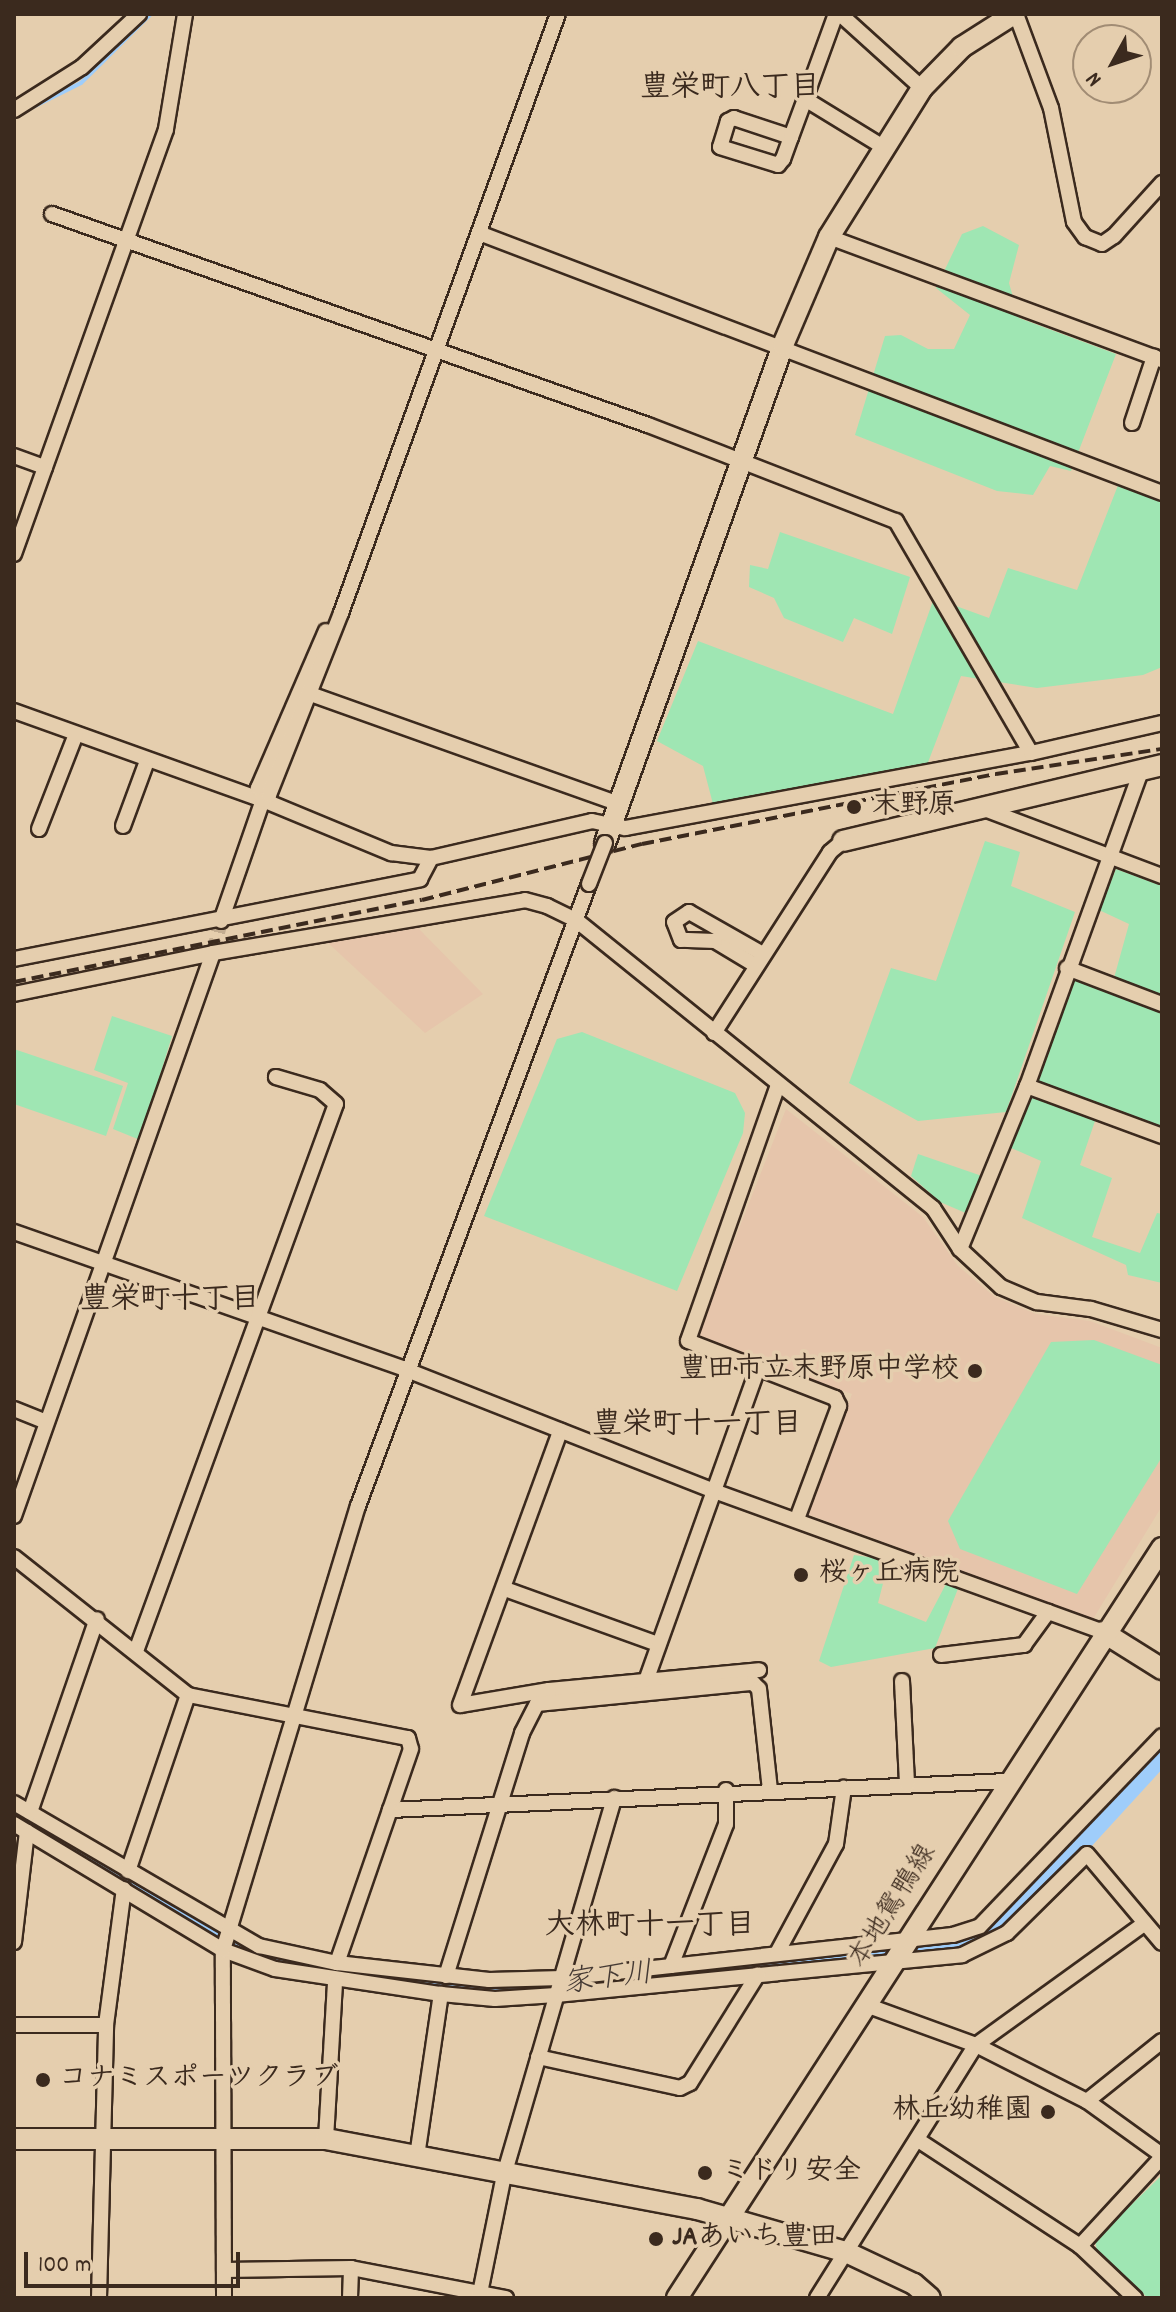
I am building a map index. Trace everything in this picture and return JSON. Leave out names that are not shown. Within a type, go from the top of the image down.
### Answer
[{"type":"street","points":[[14,110],[82,67],[139,14]]},
{"type":"street","points":[[16,544],[166,129],[185,14]]},
{"type":"street","points":[[222,919],[263,800],[269,795],[341,612],[558,14]]},
{"type":"street","points":[[791,137],[734,118],[728,121],[720,147],[774,168],[791,137],[838,14],[922,88]]},
{"type":"street","points":[[224,2298],[226,2139],[223,1950],[290,1718],[407,1370],[608,834],[783,345],[829,237],[922,88],[962,47],[1015,14],[1051,108],[1074,222],[1085,237],[1102,244],[1114,236],[1162,183]]},
{"type":"street","points":[[805,99],[885,148]]},
{"type":"street","points":[[52,214],[648,425],[896,521],[1031,753]]},
{"type":"street","points":[[479,233],[783,345],[1162,493]]},
{"type":"street","points":[[829,237],[1158,358],[1132,423]]},
{"type":"street","points":[[14,456],[45,467]]},
{"type":"street","points":[[316,696],[619,804]]},
{"type":"street","points":[[14,711],[263,800],[391,853],[431,858],[592,821],[608,834]]},
{"type":"street","points":[[608,834],[625,828],[1031,753],[1162,723]]},
{"type":"street","points":[[39,829],[76,734]]},
{"type":"street","points":[[123,826],[147,761]]},
{"type":"street","points":[[714,1033],[830,852],[843,841],[977,805],[1152,767]]},
{"type":"street","points":[[960,1249],[1027,1086],[1108,856],[1152,767]]},
{"type":"street","points":[[977,805],[987,814],[1162,876]]},
{"type":"street","points":[[14,959],[420,879],[431,858]]},
{"type":"street","points":[[14,994],[213,953],[525,900],[576,920],[933,1208],[960,1249],[1001,1287],[1037,1302],[1091,1309],[1162,1330]]},
{"type":"street","points":[[689,912],[759,959],[715,941],[681,940],[674,922],[689,912]]},
{"type":"street","points":[[14,1516],[213,953]]},
{"type":"street","points":[[1067,968],[1162,1004]]},
{"type":"street","points":[[136,1651],[336,1104],[320,1090],[276,1077]]},
{"type":"street","points":[[778,1085],[688,1341],[835,1398],[839,1406],[797,1519]]},
{"type":"street","points":[[1027,1086],[1162,1136]]},
{"type":"street","points":[[14,1232],[257,1322],[407,1370],[714,1491],[1103,1632],[1162,1669]]},
{"type":"street","points":[[647,1678],[758,1368]]},
{"type":"street","points":[[14,1409],[47,1422]]},
{"type":"street","points":[[560,1431],[505,1589],[460,1705],[753,1683],[761,1698],[770,1790]]},
{"type":"street","name":"本地鴛鴨線","points":[[677,2298],[1103,1632],[1162,1548]]},
{"type":"street","points":[[14,1557],[97,1619],[188,1695],[290,1718],[408,1738],[411,1749],[337,1963]]},
{"type":"street","points":[[505,1589],[658,1644]]},
{"type":"street","points":[[941,1655],[1024,1645],[1048,1612]]},
{"type":"street","points":[[30,1812],[97,1619]]},
{"type":"street","points":[[446,1976],[531,1712],[549,1696],[647,1678],[759,1670]]},
{"type":"street","points":[[902,1681],[907,1785]]},
{"type":"street","points":[[128,1871],[188,1695]]},
{"type":"street","points":[[14,1803],[228,1932],[288,1955],[446,1976],[562,1978],[953,1935],[980,1926],[1162,1736]]},
{"type":"street","points":[[390,1810],[726,1790],[1007,1781]]},
{"type":"street","points":[[777,1953],[836,1844],[844,1788]]},
{"type":"street","points":[[671,1966],[726,1824],[726,1790]]},
{"type":"street","points":[[480,2295],[504,2175],[614,1798]]},
{"type":"street","points":[[14,1942],[20,1828],[223,1950],[275,1969],[335,1981],[441,1994],[495,1999],[556,1995],[894,1959],[962,1955],[991,1945],[1087,1854],[1162,1943]]},
{"type":"street","points":[[99,2298],[106,2025],[124,1889]]},
{"type":"street","points":[[817,2298],[976,2045],[1145,1923]]},
{"type":"street","points":[[538,2057],[680,2088],[690,2083],[758,1974]]},
{"type":"street","points":[[326,2139],[335,1981]]},
{"type":"street","points":[[417,2156],[441,1994]]},
{"type":"street","points":[[866,2005],[976,2045],[1087,2101],[1162,2156],[1080,2246]]},
{"type":"street","points":[[14,2025],[106,2025]]},
{"type":"street","points":[[1087,2101],[1162,2041]]},
{"type":"street","points":[[14,2139],[326,2139],[726,2217],[846,2252],[914,2284],[930,2298]]},
{"type":"street","points":[[918,2140],[1080,2246],[1135,2298]]},
{"type":"street","points":[[225,2270],[351,2268],[506,2298]]},
{"type":"street","points":[[350,2298],[351,2268]]},
{"type":"shaded area","points":[[418,928],[483,994],[425,1033],[327,942]]},
{"type":"shaded area","name":"豊田市立末野原中学校","points":[[786,1109],[923,1217],[958,1266],[995,1297],[1036,1314],[1090,1321],[1162,1348],[1162,1506],[1093,1619],[807,1514],[852,1394],[696,1338]]},
{"type":"green space","points":[[983,226],[1019,245],[1009,283],[1019,318],[1116,354],[1071,471],[1050,466],[1033,495],[997,491],[855,435],[885,336],[901,335],[928,349],[954,349],[970,315],[936,288],[962,234]]},
{"type":"green space","points":[[1124,470],[1162,483],[1162,667],[1143,675],[1037,688],[961,676],[927,765],[713,804],[703,766],[657,741],[698,641],[893,714],[934,598],[989,618],[1008,568],[1077,590]]},
{"type":"green space","points":[[780,532],[910,577],[892,634],[854,618],[843,642],[784,618],[774,598],[749,587],[750,565],[768,569]]},
{"type":"green space","points":[[985,841],[1020,852],[1011,886],[1075,912],[1006,1112],[918,1121],[849,1083],[891,968],[936,981]]},
{"type":"green space","points":[[1116,869],[1162,886],[1162,995],[1114,978],[1129,924],[1099,910]]},
{"type":"green space","points":[[1074,975],[1162,1009],[1162,1131],[1033,1084]]},
{"type":"green space","points":[[112,1016],[172,1036],[140,1140],[113,1129],[128,1083],[94,1070]]},
{"type":"green space","points":[[582,1032],[735,1093],[745,1113],[743,1133],[677,1291],[484,1216],[557,1039]]},
{"type":"green space","points":[[14,1049],[123,1086],[106,1136],[14,1104]]},
{"type":"green space","points":[[1032,1094],[1096,1118],[1080,1165],[1112,1178],[1092,1237],[1140,1253],[1157,1213],[1162,1214],[1162,1283],[1128,1275],[1126,1265],[1022,1218],[1041,1161],[1009,1147]]},
{"type":"green space","points":[[918,1154],[982,1176],[968,1214],[940,1202],[911,1176]]},
{"type":"green space","points":[[1094,1340],[1162,1365],[1162,1457],[1077,1594],[960,1549],[948,1521],[1051,1342]]},
{"type":"green space","points":[[854,1555],[889,1560],[878,1603],[926,1622],[947,1582],[959,1586],[935,1648],[831,1667],[819,1661]]},
{"type":"green space","points":[[1162,2175],[1162,2298],[1148,2298],[1097,2251],[1095,2240]]},
{"type":"waterway","points":[[27,110],[81,83],[151,14]]},
{"type":"waterway","name":"家下川","points":[[14,1812],[253,1953],[319,1969],[465,1989],[540,1989],[980,1937],[999,1928],[1162,1750]]},
{"type":"tunnel","points":[[213,953],[221,921]]},
{"type":"railway","points":[[14,982],[422,900],[642,844],[996,774],[1162,749]]},
{"type":"place","name":"末野原","points":[[854,807]]},
{"type":"place","name":"豊田市立末野原中学校","points":[[975,1371]]},
{"type":"place","name":"桜ヶ丘病院","points":[[801,1575]]},
{"type":"place","name":"コナミスポーツクラブ","points":[[43,2080]]},
{"type":"place","name":"林丘幼稚園","points":[[1048,2112]]},
{"type":"place","name":"ミドリ安全","points":[[705,2173]]},
{"type":"place","name":"JAあいち豊田","points":[[656,2239]]},
{"type":"district","name":"豊栄町八丁目","points":[[730,90]]},
{"type":"district","name":"豊栄町十丁目","points":[[170,1302]]},
{"type":"district","name":"豊栄町十一丁目","points":[[697,1427]]},
{"type":"district","name":"大林町十一丁目","points":[[650,1928]]}]
